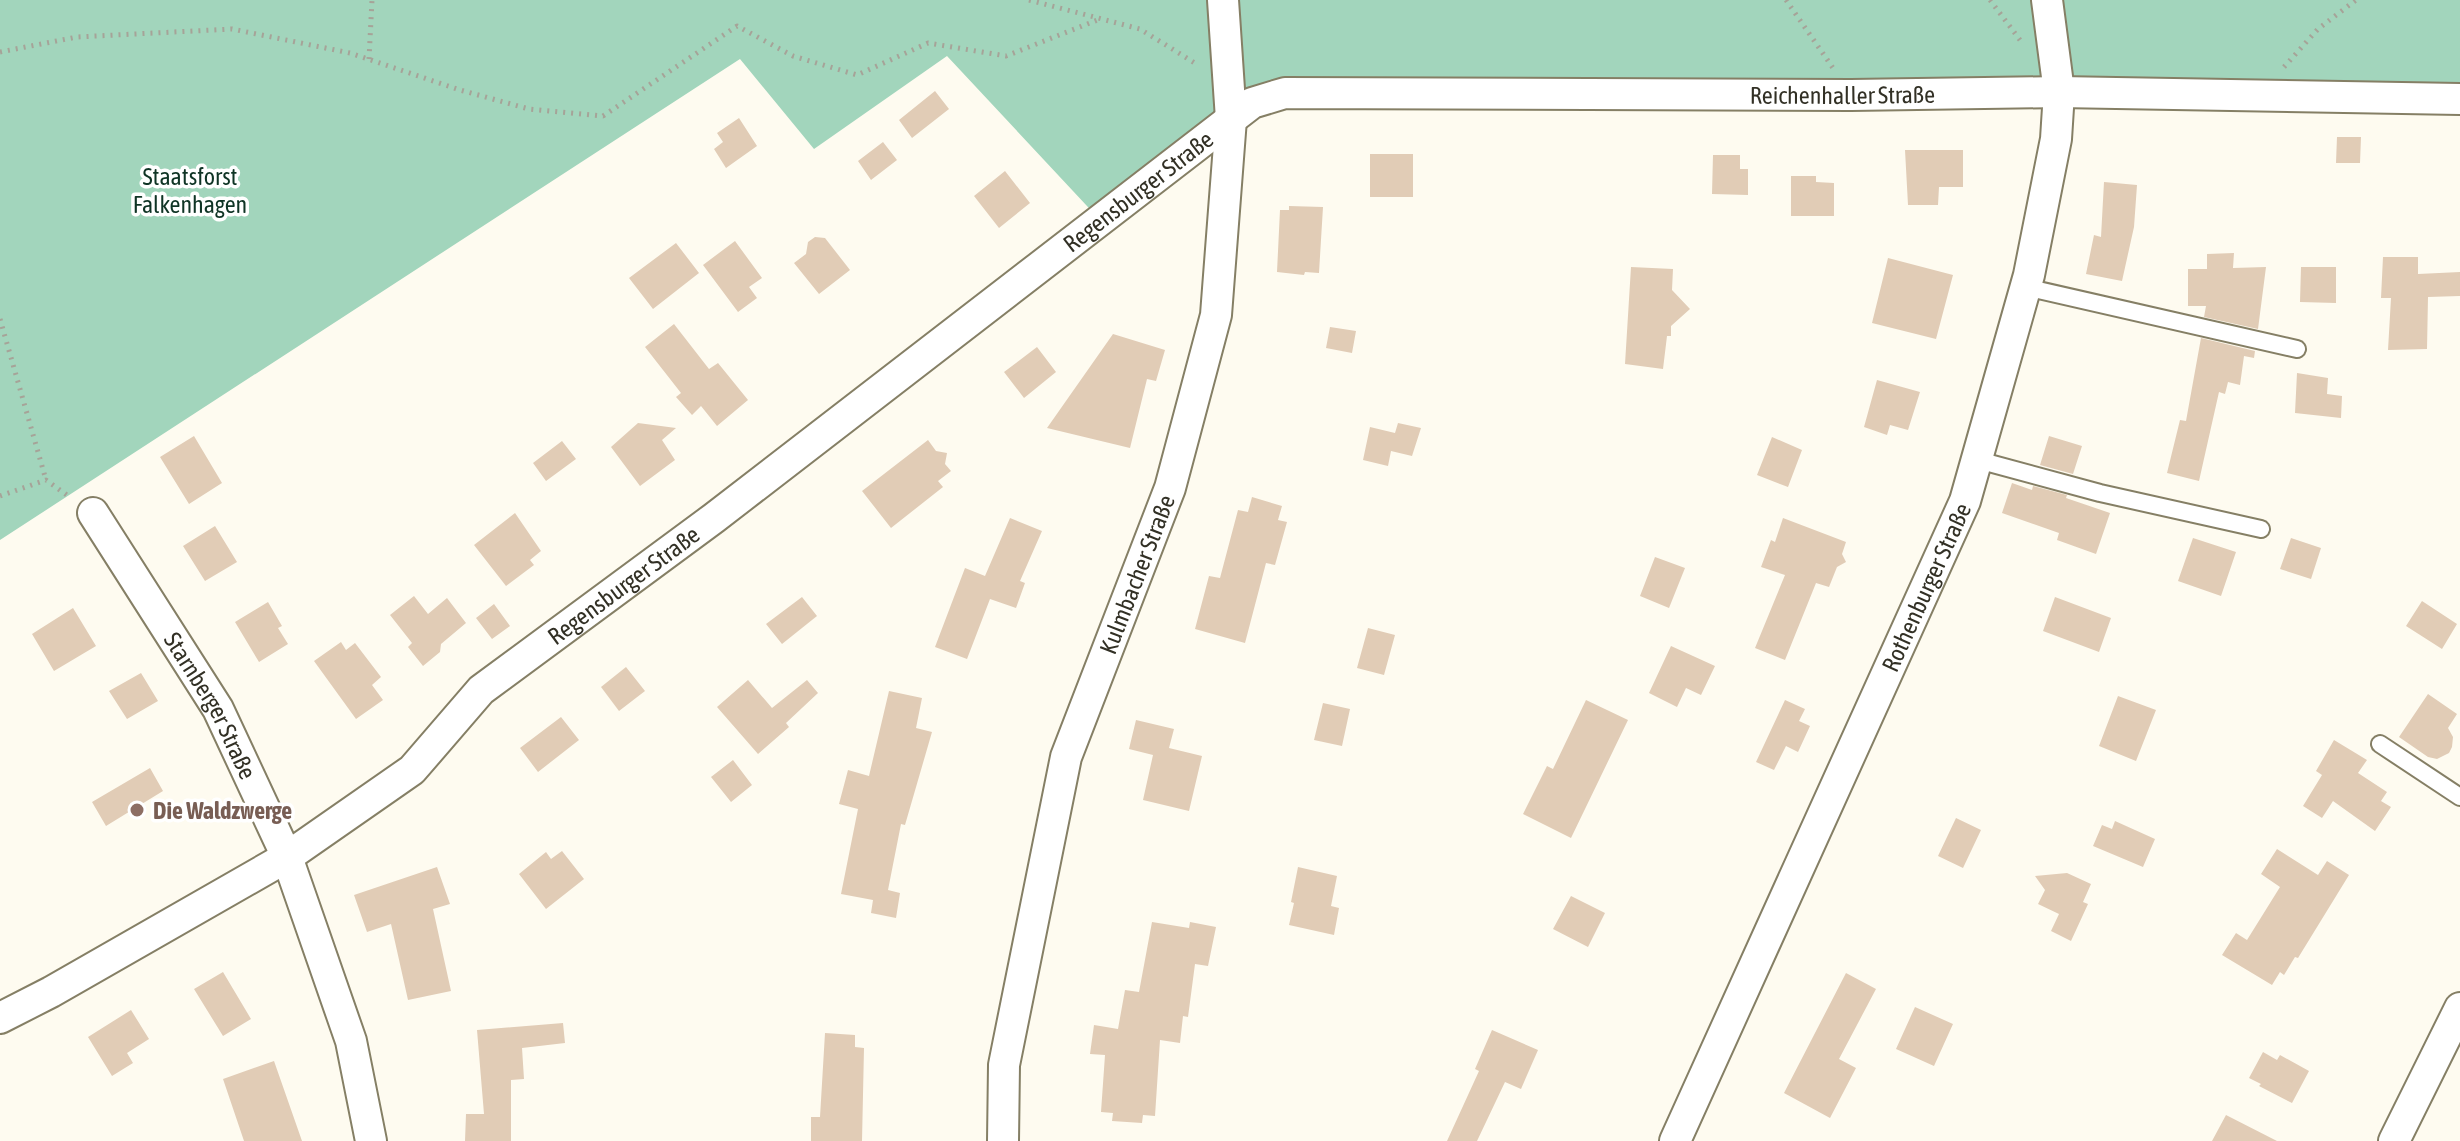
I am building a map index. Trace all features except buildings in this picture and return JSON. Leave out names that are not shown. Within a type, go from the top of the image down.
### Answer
[{"type":"street","name":"Kulmbacher Straße","points":[[1003,1141],[1004,1065],[1066,757],[1170,488],[1216,315],[1231,119],[1223,0]]},
{"type":"street","name":"Rothenburger Straße","points":[[1675,1141],[1965,501],[2025,287],[2056,139],[2050,92],[2047,0]]},
{"type":"street","name":"Reichenhaller Straße","points":[[1231,119],[1252,103],[1285,93],[1851,95],[2050,92],[2460,99]]},
{"type":"street","name":"Regensburger Straße","points":[[0,1018],[287,857],[412,770],[481,690],[714,518],[1231,119]]},
{"type":"street","name":"Starnberger Straße","points":[[93,513],[218,709],[287,857],[351,1041],[371,1141]]},
{"type":"street","points":[[2394,1141],[2460,1008]]},
{"type":"lane","points":[[2025,287],[2297,349]]},
{"type":"lane","points":[[1978,460],[2100,493],[2261,529]]},
{"type":"lane","points":[[2380,744],[2460,797]]},
{"type":"path","points":[[369,59],[372,0]]},
{"type":"path","points":[[1029,0],[1140,29],[1228,83]]},
{"type":"path","points":[[1786,0],[1851,95]]},
{"type":"path","points":[[1990,0],[2030,52],[2050,92]]},
{"type":"path","points":[[2260,95],[2318,29],[2356,0]]},
{"type":"path","points":[[0,52],[77,37],[232,29],[369,59],[460,90],[529,109],[603,116],[737,26],[793,56],[857,75],[928,43],[1006,56],[1100,19]]},
{"type":"path","points":[[0,319],[46,480],[93,513]]},
{"type":"path","points":[[0,496],[46,480]]},
{"type":"green space","name":"Staatsforst Falkenhagen","points":[[0,0],[2460,0],[2460,103],[1287,92],[1101,221],[947,56],[814,149],[740,59],[0,540]]},
{"type":"place","name":"Die Waldzwerge","points":[[137,810]]}]
